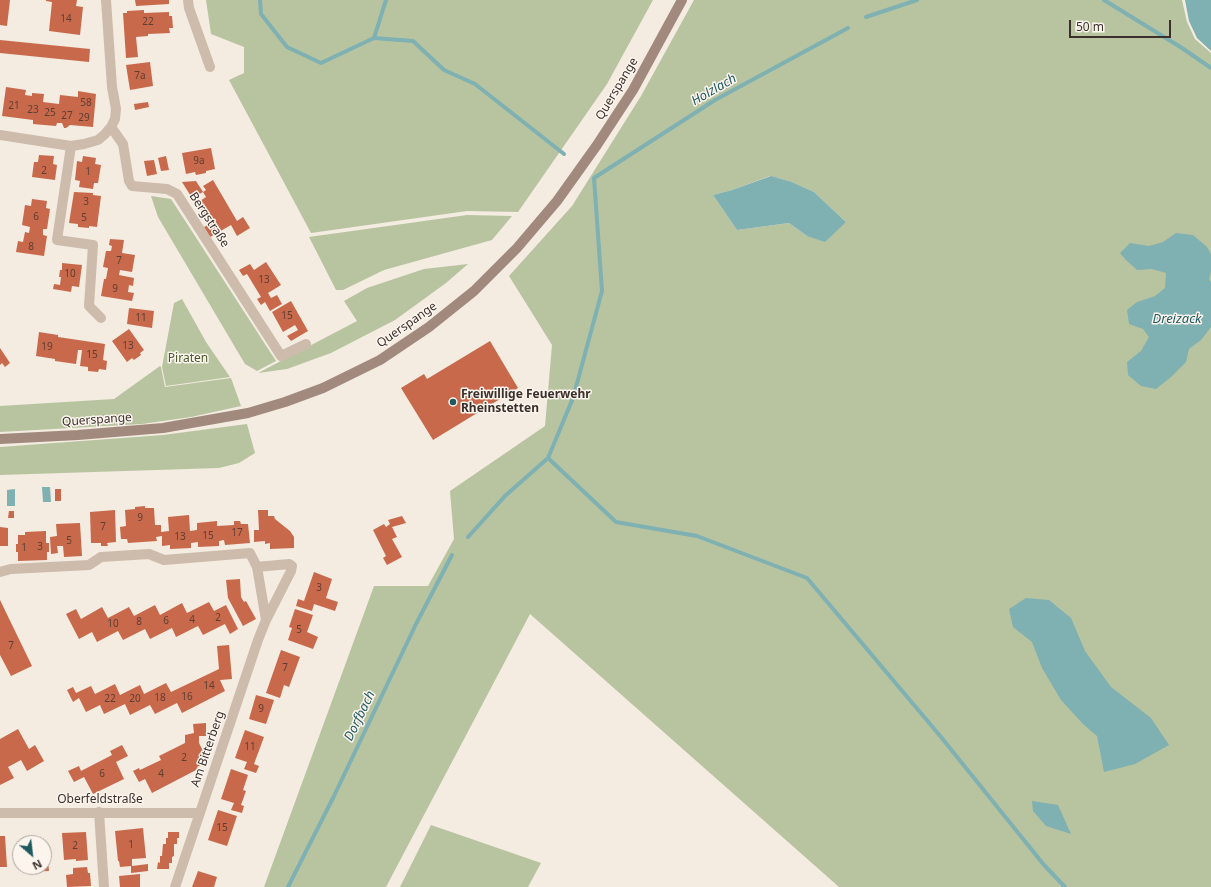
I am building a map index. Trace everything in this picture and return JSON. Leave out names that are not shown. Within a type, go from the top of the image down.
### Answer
[{"type":"main road","name":"Querspange","points":[[0,439],[78,435],[163,428],[248,413],[285,402],[323,388],[380,360],[429,327],[474,291],[517,248],[557,201],[597,145],[633,90],[682,0]]},
{"type":"street","points":[[0,135],[71,146],[98,140],[111,127],[115,119],[116,109],[112,87],[106,0]]},
{"type":"street","points":[[188,0],[189,8],[210,67]]},
{"type":"street","name":"Bergstraße","points":[[111,127],[123,144],[129,181],[132,186],[167,189],[177,194],[280,356],[306,344]]},
{"type":"street","points":[[71,146],[57,240],[93,245],[89,306],[101,318]]},
{"type":"street","points":[[0,572],[11,569],[89,565],[102,557],[149,554],[164,560],[250,554],[257,567],[266,620]]},
{"type":"street","name":"Am Bitterberg","points":[[175,887],[255,647],[266,620],[292,566],[289,564],[257,567]]},
{"type":"street","points":[[99,812],[104,887]]},
{"type":"street","name":"Oberfeldstraße","points":[[0,813],[200,813]]},
{"type":"green space","points":[[206,0],[653,0],[607,84],[518,212],[467,211],[311,233],[229,80],[244,73],[244,47],[211,34]]},
{"type":"green space","points":[[694,0],[1182,0],[1187,22],[1195,39],[1211,53],[1211,887],[839,887],[530,614],[386,887],[264,887],[374,586],[428,586],[454,539],[450,491],[545,426],[552,345],[509,276],[572,206],[641,96]],"holes":[[[770,176],[792,182],[814,192],[846,222],[807,236],[789,223],[737,230],[713,195],[732,190]]]},
{"type":"green space","points":[[151,196],[171,199],[276,361],[257,371],[245,364],[158,217]]},
{"type":"green space","points":[[467,215],[512,216],[492,240],[384,270],[343,290],[336,290],[309,237]]},
{"type":"green space","points":[[468,264],[446,283],[395,320],[331,353],[287,369],[258,373],[357,321],[344,301],[367,288],[424,269]]},
{"type":"green space","name":"Piraten","points":[[182,299],[206,342],[230,377],[166,386],[162,367],[174,303]]},
{"type":"green space","points":[[160,366],[165,387],[231,378],[241,406],[191,417],[142,424],[0,432],[0,406],[114,399]]},
{"type":"green space","points":[[247,424],[255,453],[239,463],[219,468],[0,475],[0,447],[163,435]]},
{"type":"green space","points":[[431,825],[541,863],[528,887],[400,887]]},
{"type":"water","points":[[1185,0],[1211,0],[1211,51],[1197,38],[1189,21]]},
{"type":"water","points":[[771,176],[792,182],[814,192],[846,222],[825,242],[807,236],[789,223],[737,230],[713,195]]},
{"type":"water","name":"Dreizack","points":[[1176,233],[1193,235],[1207,247],[1211,254],[1211,272],[1209,279],[1211,282],[1211,327],[1201,340],[1189,349],[1186,362],[1156,389],[1141,386],[1128,375],[1127,362],[1141,351],[1149,337],[1143,329],[1129,324],[1127,310],[1137,302],[1155,296],[1165,288],[1166,273],[1152,269],[1137,270],[1120,253],[1130,243],[1149,246],[1163,242]]},
{"type":"water","points":[[42,487],[50,487],[51,502],[43,502]]},
{"type":"water","points":[[15,489],[15,506],[7,506],[7,490]]},
{"type":"water","points":[[1026,598],[1049,600],[1071,618],[1085,651],[1111,687],[1151,718],[1169,745],[1135,764],[1104,772],[1097,736],[1083,724],[1061,700],[1042,668],[1032,642],[1013,627],[1009,609]]},
{"type":"water","points":[[1032,801],[1058,805],[1071,834],[1046,826],[1033,811]]},
{"type":"building","points":[[0,0],[10,0],[7,26],[0,25]]},
{"type":"building","points":[[46,0],[77,0],[76,6],[83,7],[80,35],[49,31],[52,2]]},
{"type":"building","points":[[135,0],[169,0],[169,4],[136,6]]},
{"type":"building","points":[[144,10],[144,13],[169,12],[169,16],[172,16],[173,28],[169,28],[170,33],[148,34],[148,36],[136,37],[138,57],[126,58],[123,13],[127,13],[127,11]]},
{"type":"building","points":[[0,40],[90,49],[89,62],[0,53]]},
{"type":"building","points":[[150,62],[153,86],[130,90],[126,65]]},
{"type":"building","points":[[6,87],[26,90],[25,95],[32,96],[32,93],[44,94],[43,102],[59,104],[60,95],[78,97],[78,91],[96,94],[93,127],[70,125],[64,128],[62,123],[57,123],[56,126],[33,124],[33,120],[2,116]]},
{"type":"building","points":[[148,102],[149,107],[135,110],[134,104]]},
{"type":"building","points":[[211,148],[215,169],[196,175],[195,172],[186,174],[182,153]]},
{"type":"building","points":[[39,155],[54,156],[53,164],[57,165],[55,180],[32,177],[34,162],[38,162]]},
{"type":"building","points":[[83,156],[96,158],[95,164],[101,165],[98,183],[94,183],[93,189],[79,187],[80,181],[75,180],[77,161],[82,162]]},
{"type":"building","points":[[166,156],[169,170],[161,171],[158,158]]},
{"type":"building","points":[[154,160],[157,174],[147,176],[144,161]]},
{"type":"building","points":[[213,180],[237,221],[243,217],[250,228],[237,236],[231,225],[210,237],[204,227],[210,224],[197,203],[206,197],[203,192],[206,190],[203,186]]},
{"type":"building","points":[[196,181],[203,192],[192,198],[182,182]]},
{"type":"building","points":[[74,192],[93,193],[93,195],[101,196],[97,227],[78,227],[78,224],[69,223]]},
{"type":"building","points":[[32,199],[47,201],[46,208],[50,209],[47,229],[43,229],[43,235],[47,236],[44,256],[16,252],[18,241],[23,242],[25,232],[29,233],[30,227],[22,225],[25,205],[31,206]]},
{"type":"building","points":[[110,239],[124,240],[122,253],[135,255],[132,272],[120,270],[119,275],[134,278],[133,286],[129,285],[128,292],[134,293],[132,301],[101,296],[104,279],[106,279],[108,268],[103,267],[106,251],[111,251],[112,246],[109,245]]},
{"type":"building","points":[[266,262],[281,285],[268,293],[271,298],[277,295],[282,304],[270,311],[265,302],[261,305],[257,299],[261,297],[247,274],[243,276],[239,270],[250,264],[254,270]]},
{"type":"building","points":[[62,263],[82,265],[79,287],[72,286],[71,292],[53,289],[54,284],[60,285],[61,277],[59,277],[60,270],[62,270]]},
{"type":"building","points":[[291,301],[308,331],[291,341],[287,336],[298,330],[295,325],[283,332],[272,312]]},
{"type":"building","points":[[129,308],[154,311],[152,328],[127,324]]},
{"type":"building","points":[[129,329],[144,350],[140,353],[141,355],[134,360],[132,358],[127,362],[112,341]]},
{"type":"building","points":[[39,332],[58,335],[58,337],[105,344],[103,360],[107,361],[106,370],[99,369],[98,372],[88,371],[88,367],[80,366],[82,350],[78,350],[76,364],[36,356]]},
{"type":"building","name":"Freiwillige Feuerwehr Rheinstetten","points":[[490,341],[518,388],[433,440],[401,388],[424,374],[427,379]]},
{"type":"building","points":[[0,348],[10,363],[5,367],[2,363],[0,365]]},
{"type":"building","points":[[55,489],[61,489],[61,501],[55,501]]},
{"type":"building","points":[[145,506],[145,508],[154,508],[155,525],[161,525],[161,532],[169,531],[168,517],[189,515],[190,531],[197,530],[197,523],[217,521],[217,526],[234,525],[234,521],[240,521],[241,524],[248,524],[250,543],[225,545],[224,540],[219,541],[219,546],[198,547],[198,542],[191,543],[191,548],[170,549],[170,545],[162,546],[162,536],[156,537],[157,541],[128,543],[127,539],[121,539],[120,527],[126,526],[125,510]]},
{"type":"building","points":[[115,510],[116,542],[107,543],[108,546],[101,546],[101,543],[91,543],[90,512]]},
{"type":"building","points":[[258,510],[268,510],[268,516],[274,516],[275,519],[290,531],[294,537],[294,548],[270,549],[270,543],[265,544],[265,541],[254,542],[254,530],[259,530]]},
{"type":"building","points":[[9,511],[14,511],[14,518],[8,518]]},
{"type":"building","points":[[402,516],[406,523],[392,527],[397,537],[392,539],[402,557],[387,565],[383,558],[386,556],[373,530],[384,524],[386,527],[390,524],[388,520]]},
{"type":"building","points":[[80,523],[82,556],[64,557],[63,546],[57,546],[58,553],[51,554],[50,537],[57,536],[56,524]]},
{"type":"building","points":[[0,527],[8,528],[8,546],[0,546]]},
{"type":"building","points":[[46,531],[46,543],[49,543],[47,560],[18,561],[16,544],[18,544],[18,535],[25,535],[25,532]]},
{"type":"building","points":[[314,572],[332,579],[326,598],[338,602],[335,611],[314,604],[312,611],[296,606],[298,599],[304,601]]},
{"type":"building","points":[[240,579],[241,597],[244,602],[246,601],[256,619],[243,626],[228,598],[226,580]]},
{"type":"building","points":[[0,600],[32,666],[11,676],[0,655]]},
{"type":"building","points":[[209,602],[214,611],[226,605],[238,629],[230,634],[225,624],[203,635],[198,626],[176,637],[172,628],[150,639],[145,629],[123,640],[118,631],[97,642],[92,632],[79,639],[66,614],[76,609],[81,619],[102,607],[108,618],[129,607],[134,616],[155,605],[160,615],[182,603],[187,613]]},
{"type":"building","points":[[295,609],[313,615],[307,632],[318,637],[313,649],[288,640],[292,628],[289,627]]},
{"type":"building","points":[[229,645],[232,679],[220,680],[225,691],[182,713],[177,703],[155,714],[150,705],[130,715],[125,704],[104,714],[100,705],[86,712],[79,698],[73,702],[67,690],[73,687],[76,693],[91,686],[95,694],[115,684],[120,695],[140,685],[144,694],[166,683],[171,692],[219,669],[217,646]]},
{"type":"building","points":[[281,650],[300,657],[289,687],[284,685],[280,698],[266,693]]},
{"type":"building","points":[[256,695],[274,700],[266,724],[249,719]]},
{"type":"building","points":[[206,723],[206,736],[199,736],[199,743],[208,761],[197,767],[198,769],[152,793],[145,779],[139,782],[133,771],[139,768],[140,770],[161,760],[159,756],[185,743],[185,735],[194,733],[193,724]]},
{"type":"building","points":[[18,729],[29,749],[35,745],[44,761],[27,771],[21,760],[8,767],[14,778],[0,785],[0,739]]},
{"type":"building","points":[[245,730],[264,737],[254,764],[259,766],[256,773],[244,769],[247,762],[235,758]]},
{"type":"building","points":[[122,745],[128,756],[116,762],[124,779],[93,794],[84,777],[74,782],[68,771],[79,766],[81,771],[112,755],[110,751]]},
{"type":"building","points":[[231,769],[248,775],[243,790],[246,791],[241,805],[244,806],[242,813],[231,810],[234,803],[221,799]]},
{"type":"building","points":[[218,810],[237,816],[227,846],[208,840]]},
{"type":"building","points":[[143,828],[146,858],[132,859],[132,866],[148,864],[148,871],[131,873],[131,866],[120,867],[115,831]]},
{"type":"building","points":[[86,832],[88,860],[64,860],[62,833]]},
{"type":"building","points":[[168,832],[179,832],[177,844],[174,844],[174,856],[172,857],[172,863],[169,863],[169,869],[157,869],[158,862],[160,863],[160,856],[162,856],[163,844],[166,844],[166,838],[168,838]]},
{"type":"building","points":[[0,836],[5,836],[7,867],[0,867]]},
{"type":"building","points":[[87,867],[88,873],[90,873],[91,886],[67,887],[66,875],[73,874],[73,868]]},
{"type":"building","points":[[198,871],[217,877],[214,887],[192,887]]},
{"type":"building","points":[[140,874],[140,887],[120,887],[119,876]]},
{"type":"waterway","points":[[260,0],[261,14],[287,47],[321,63],[374,38],[413,41],[444,70],[475,84],[564,154]]},
{"type":"waterway","points":[[374,38],[386,0]]},
{"type":"waterway","name":"Holzlach","points":[[866,17],[917,0]]},
{"type":"waterway","name":"Holzlach","points":[[1104,0],[1182,48],[1211,68]]},
{"type":"waterway","points":[[468,537],[505,496],[548,458],[573,398],[602,291],[594,178],[715,100],[848,28]]},
{"type":"waterway","points":[[548,458],[616,522],[697,536],[807,578],[941,737],[1044,865],[1065,887]]},
{"type":"waterway","name":"Dorfbach","points":[[288,887],[334,796],[416,624],[452,555]]},
{"type":"place","name":"Freiwillige Feuerwehr Rheinstetten","points":[[453,402]]}]
